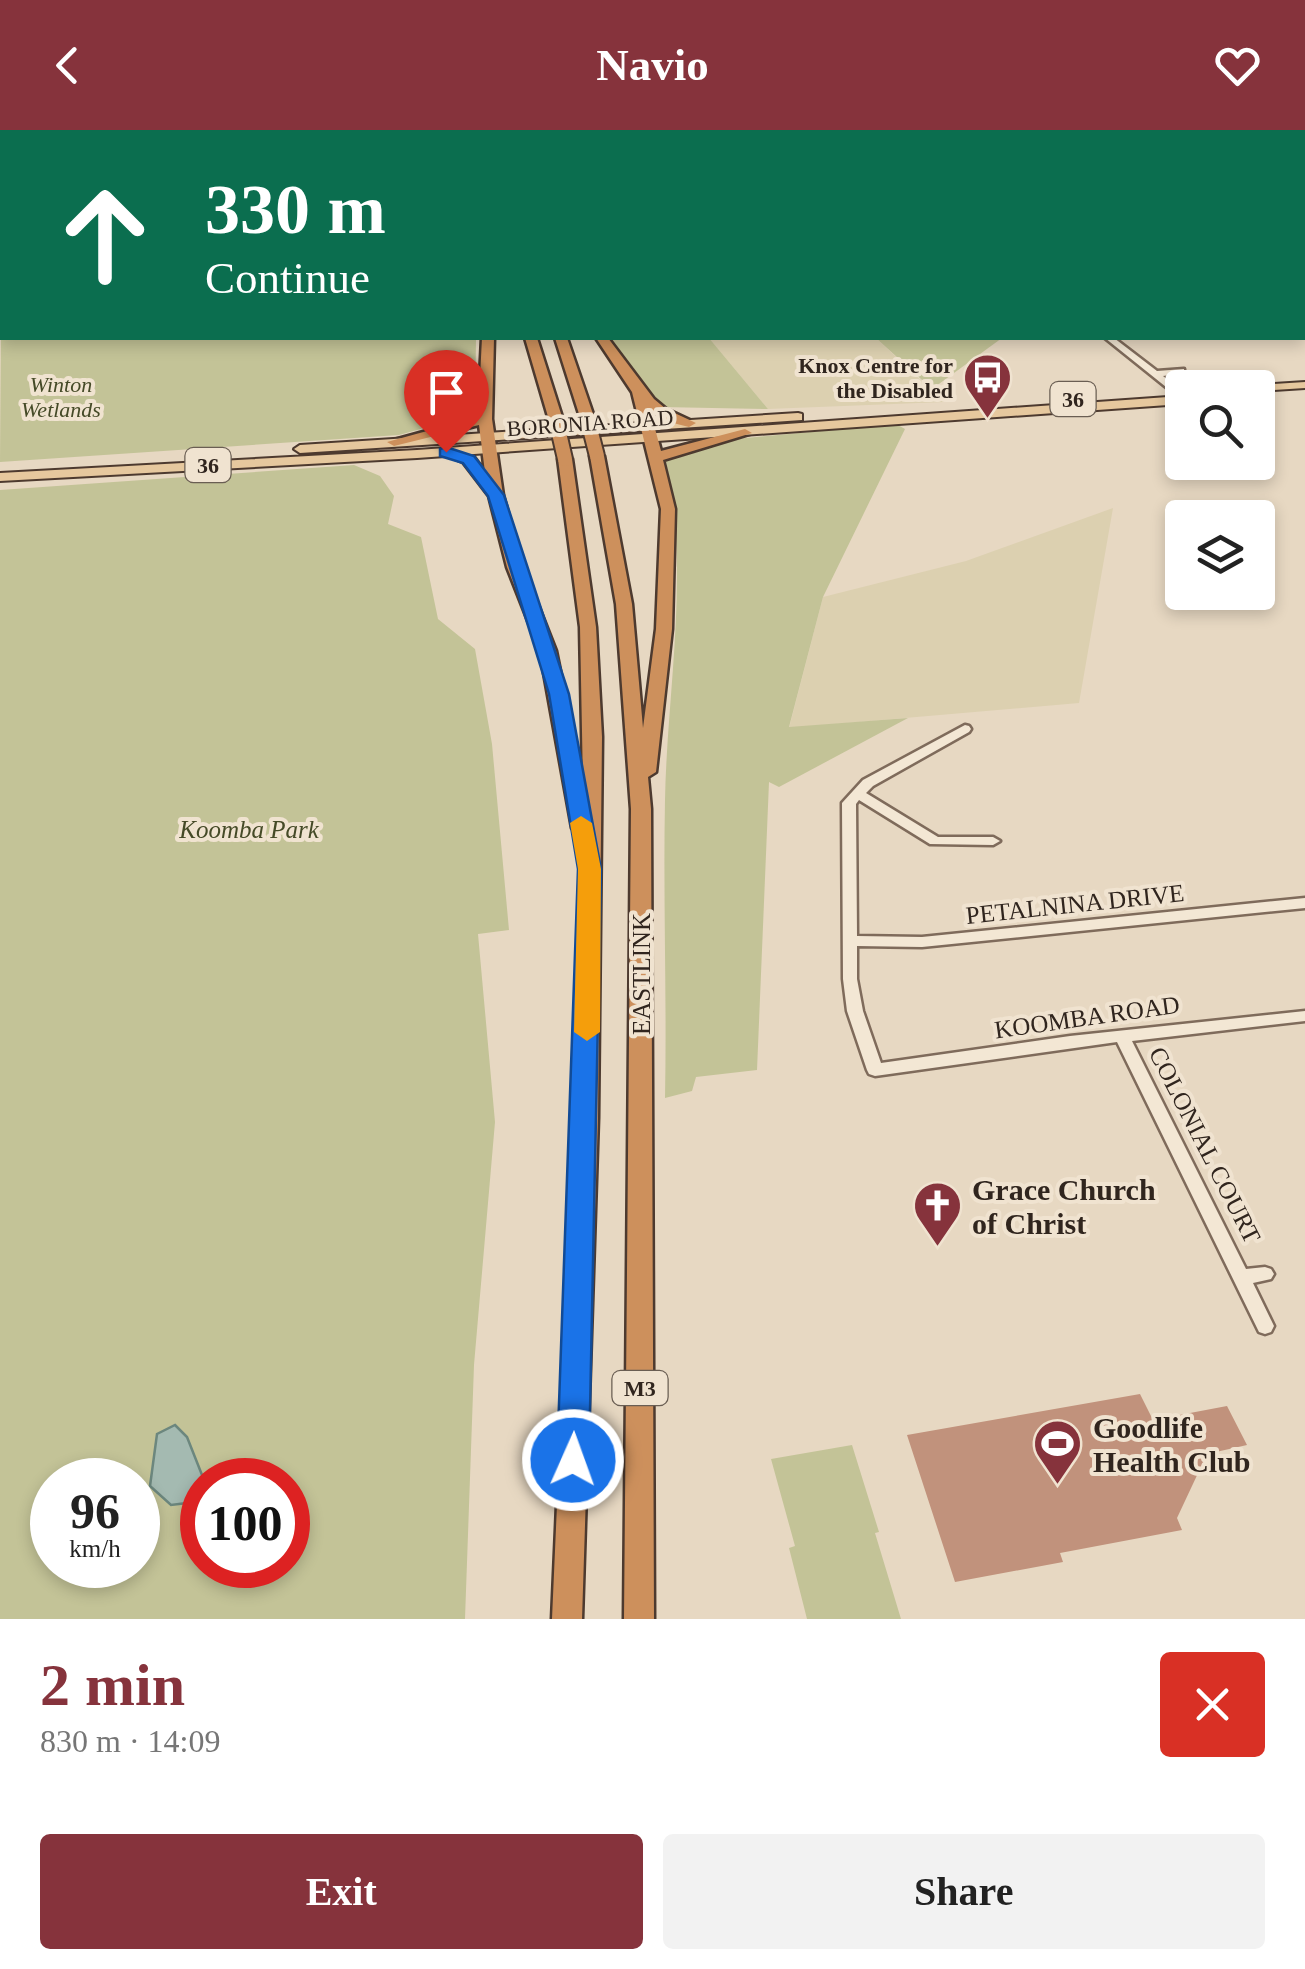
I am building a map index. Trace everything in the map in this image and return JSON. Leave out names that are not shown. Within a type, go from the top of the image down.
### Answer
[{"type":"highway","points":[[488,340],[485,419],[496,495],[555,680],[590,869]]},
{"type":"highway","name":"EASTLINK","points":[[531,340],[564,459],[588,627],[593,736],[567,1619]]},
{"type":"highway","name":"EASTLINK","points":[[561,340],[598,456],[624,604],[641,808],[639,1619]]},
{"type":"highway","points":[[603,340],[661,414],[689,423]]},
{"type":"highway","points":[[638,388],[668,510],[658,703],[641,808]]},
{"type":"highway","points":[[394,442],[485,419]]},
{"type":"highway","points":[[651,440],[746,432]]},
{"type":"highway","points":[[446,452],[468,459],[496,495]]},
{"type":"main road","points":[[1275,391],[1305,389]]},
{"type":"main road","name":"BORONIA ROAD","points":[[746,432],[1022,402],[1165,396]]},
{"type":"main road","name":"BORONIA ROAD","points":[[0,477],[394,442],[651,440],[689,423],[1038,410],[1165,397]]},
{"type":"main road","points":[[1022,402],[1038,410]]},
{"type":"main road","points":[[798,417],[830,425]]},
{"type":"main road","name":"BORONIA ROAD","points":[[0,469],[446,452],[489,443]]},
{"type":"street","points":[[1112,340],[1165,381]]},
{"type":"street","points":[[1157,374],[1165,373]]},
{"type":"street","points":[[849,941],[846,814],[856,792],[964,729]]},
{"type":"street","points":[[856,792],[935,842],[993,840]]},
{"type":"street","name":"PETALNINA DRIVE","points":[[849,941],[922,942],[1305,903]]},
{"type":"street","name":"KOOMBA ROAD","points":[[849,941],[852,1000],[875,1070],[1305,1016]]},
{"type":"street","name":"COLONIAL COURT","points":[[1122,1036],[1265,1326]]},
{"type":"street","name":"COLONIAL COURT","points":[[1243,1277],[1265,1274]]},
{"type":"shaded area","points":[[711,340],[878,340],[944,402],[768,409]]},
{"type":"shaded area","points":[[1113,508],[1079,703],[789,728],[823,597],[966,561]]},
{"type":"shaded area","points":[[175,1425],[187,1437],[195,1458],[180,1458],[180,1504],[171,1505],[160,1495],[160,1458],[154,1458],[157,1434]]},
{"type":"green space","name":"Winton Wetlands","points":[[1,340],[476,340],[475,414],[399,435],[0,462]]},
{"type":"green space","points":[[610,340],[711,340],[768,409],[661,407]]},
{"type":"green space","points":[[878,340],[999,340],[932,389]]},
{"type":"green space","points":[[896,424],[905,429],[823,597],[789,727],[908,718],[779,787],[769,782],[757,1070],[696,1077],[692,1091],[665,1098],[665,800],[677,585],[673,500],[665,458],[725,440]]},
{"type":"green space","name":"Koomba Park","points":[[354,465],[380,476],[394,496],[388,524],[421,537],[438,619],[475,649],[492,744],[509,930],[478,934],[495,1122],[474,1365],[465,1619],[0,1619],[0,490]]},
{"type":"green space","points":[[852,1445],[901,1619],[807,1619],[789,1548],[795,1546],[771,1459]]},
{"type":"building","name":"Goodlife Health Club","points":[[1140,1394],[1153,1420],[1227,1406],[1247,1445],[1207,1454],[1177,1518],[1182,1530],[1060,1553],[1063,1562],[955,1582],[907,1435]]},
{"type":"slow traffic","points":[[581,823],[590,869],[587,1032]]},
{"type":"place","name":"Knox Centre for the Disabled","points":[[988,420]]},
{"type":"place","name":"Grace Church of Christ","points":[[937,1248]]},
{"type":"place","name":"Goodlife Health Club","points":[[1058,1486]]},
{"type":"route","points":[[446,452],[468,459],[496,495],[559,694],[590,869],[586,1118],[573,1460]]}]
